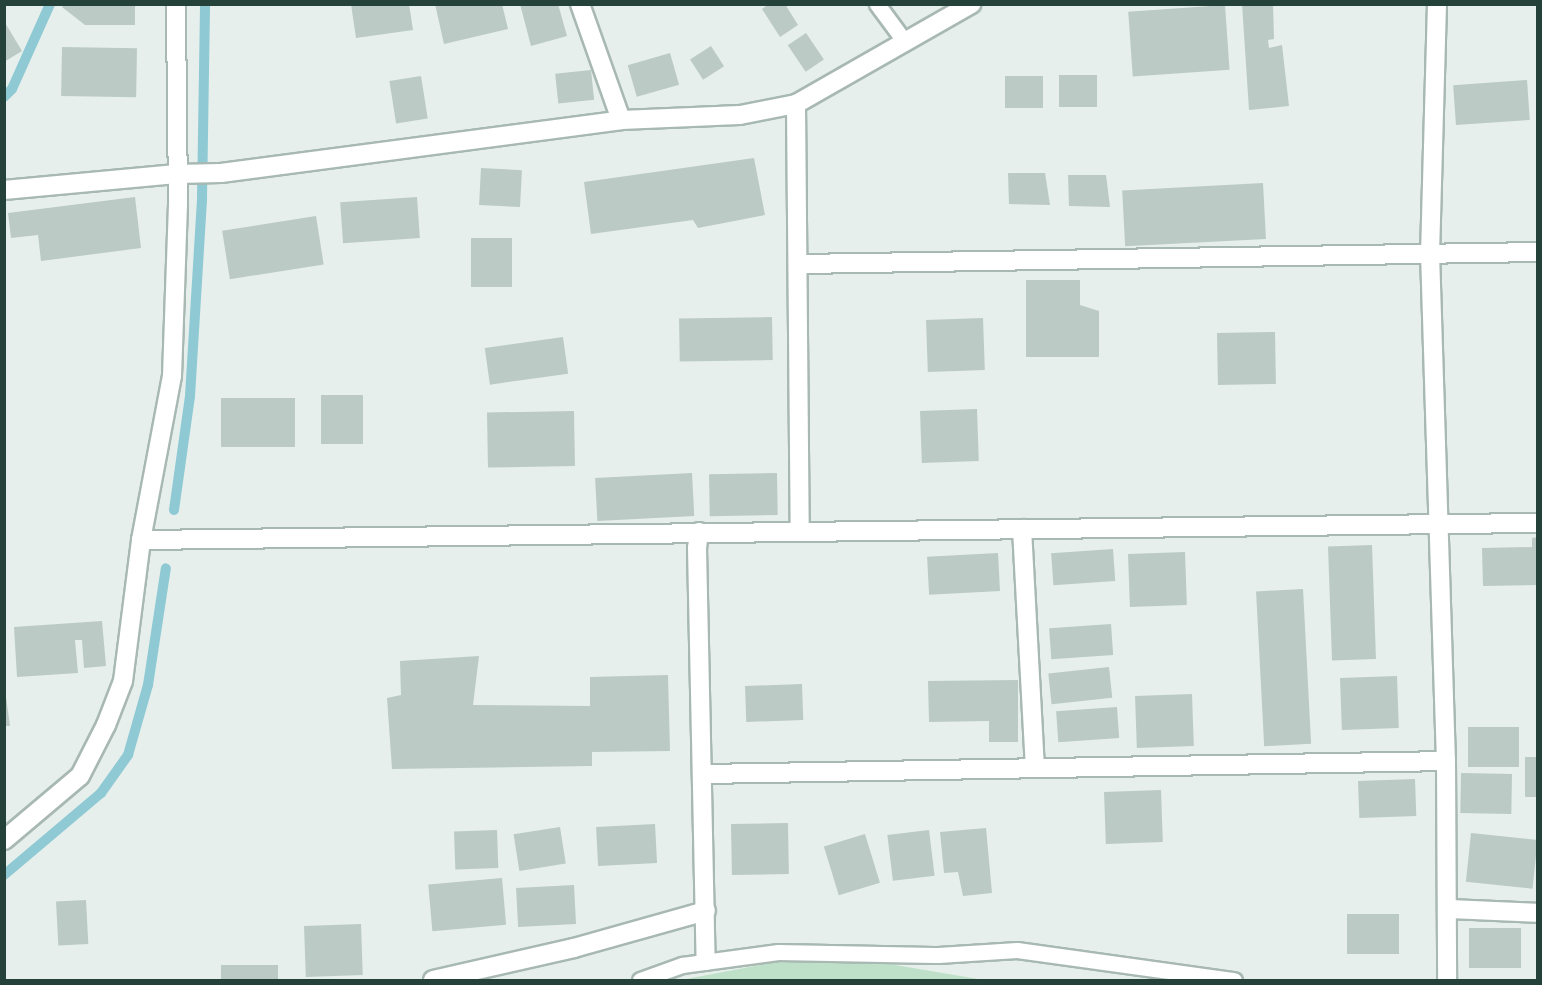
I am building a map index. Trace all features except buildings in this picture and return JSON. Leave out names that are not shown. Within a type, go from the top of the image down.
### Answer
[{"type":"street","points":[[4,840],[80,776],[106,725],[123,681],[141,540],[172,376],[178,203],[183,174],[176,4]]},
{"type":"street","points":[[580,4],[621,120]]},
{"type":"street","points":[[4,190],[183,174],[221,173],[621,120],[740,115],[796,104],[971,4]]},
{"type":"street","points":[[1437,4],[1430,252],[1446,761],[1447,981]]},
{"type":"street","points":[[796,104],[800,264],[800,530]]},
{"type":"street","points":[[800,264],[1538,252]]},
{"type":"street","points":[[141,540],[800,530],[1438,526],[1538,523]]},
{"type":"street","points":[[1022,529],[1035,768]]},
{"type":"street","points":[[699,532],[697,548],[704,774],[706,961]]},
{"type":"street","points":[[704,774],[1446,761]]},
{"type":"street","points":[[1448,909],[1538,913]]},
{"type":"street","points":[[433,981],[574,948],[706,911]]},
{"type":"lane","points":[[877,4],[905,42]]},
{"type":"lane","points":[[640,981],[682,965],[778,952],[938,955],[1017,950],[1234,981]]},
{"type":"green space","points":[[824,953],[984,980],[681,980]]},
{"type":"waterway","points":[[4,97],[12,89],[50,4]]},
{"type":"waterway","points":[[174,510],[190,396],[202,198],[205,4]]},
{"type":"waterway","points":[[4,875],[101,793],[128,755],[148,685],[166,568]]}]
